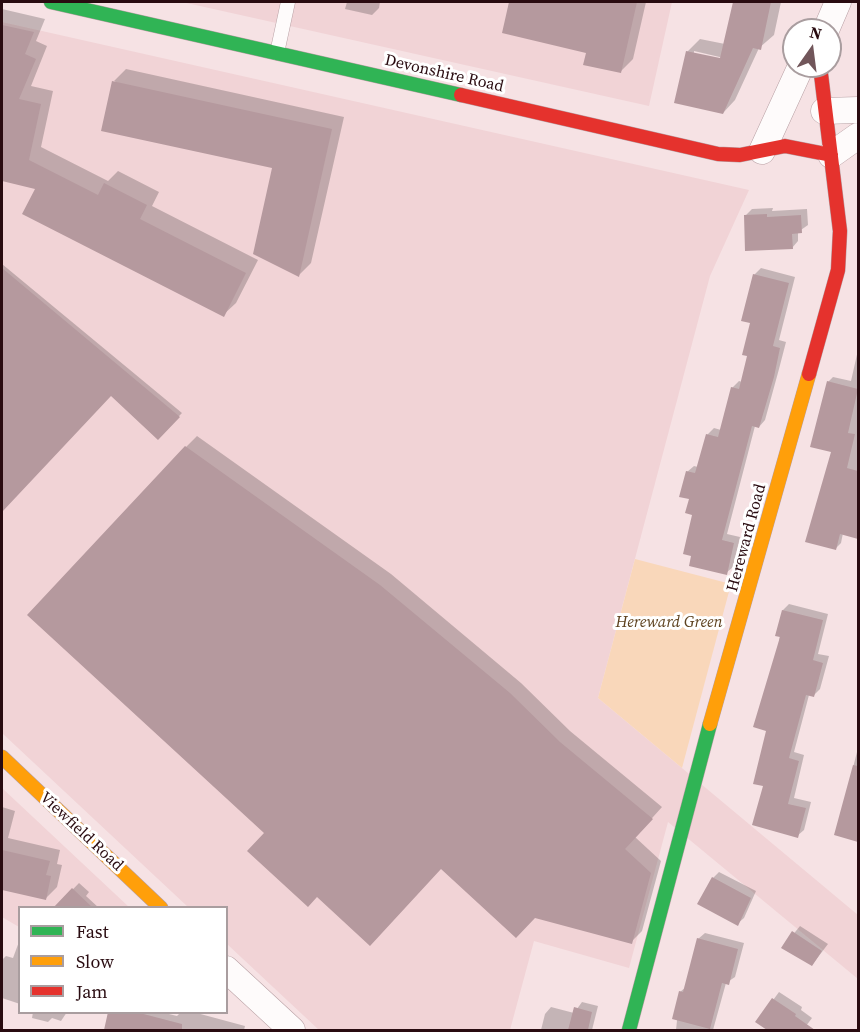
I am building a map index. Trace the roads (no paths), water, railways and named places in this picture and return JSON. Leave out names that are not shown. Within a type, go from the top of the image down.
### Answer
[{"type":"street","name":"Devonshire Road","points":[[51,2],[106,8],[277,53],[718,154],[740,155],[785,146],[831,156]]},
{"type":"street","points":[[831,18],[838,2]]},
{"type":"street","points":[[762,151],[795,78]]},
{"type":"street","name":"Hereward Road","points":[[629,1030],[709,728],[838,270],[840,231],[821,78]]},
{"type":"street","points":[[824,111],[858,110]]},
{"type":"street","points":[[831,156],[858,136]]},
{"type":"street","name":"Viewfield Road","points":[[2,757],[159,906]]},
{"type":"street","points":[[228,971],[292,1030]]},
{"type":"lane","points":[[277,53],[288,2]]},
{"type":"park label","name":"Hereward Green","points":[[669,623]]}]
